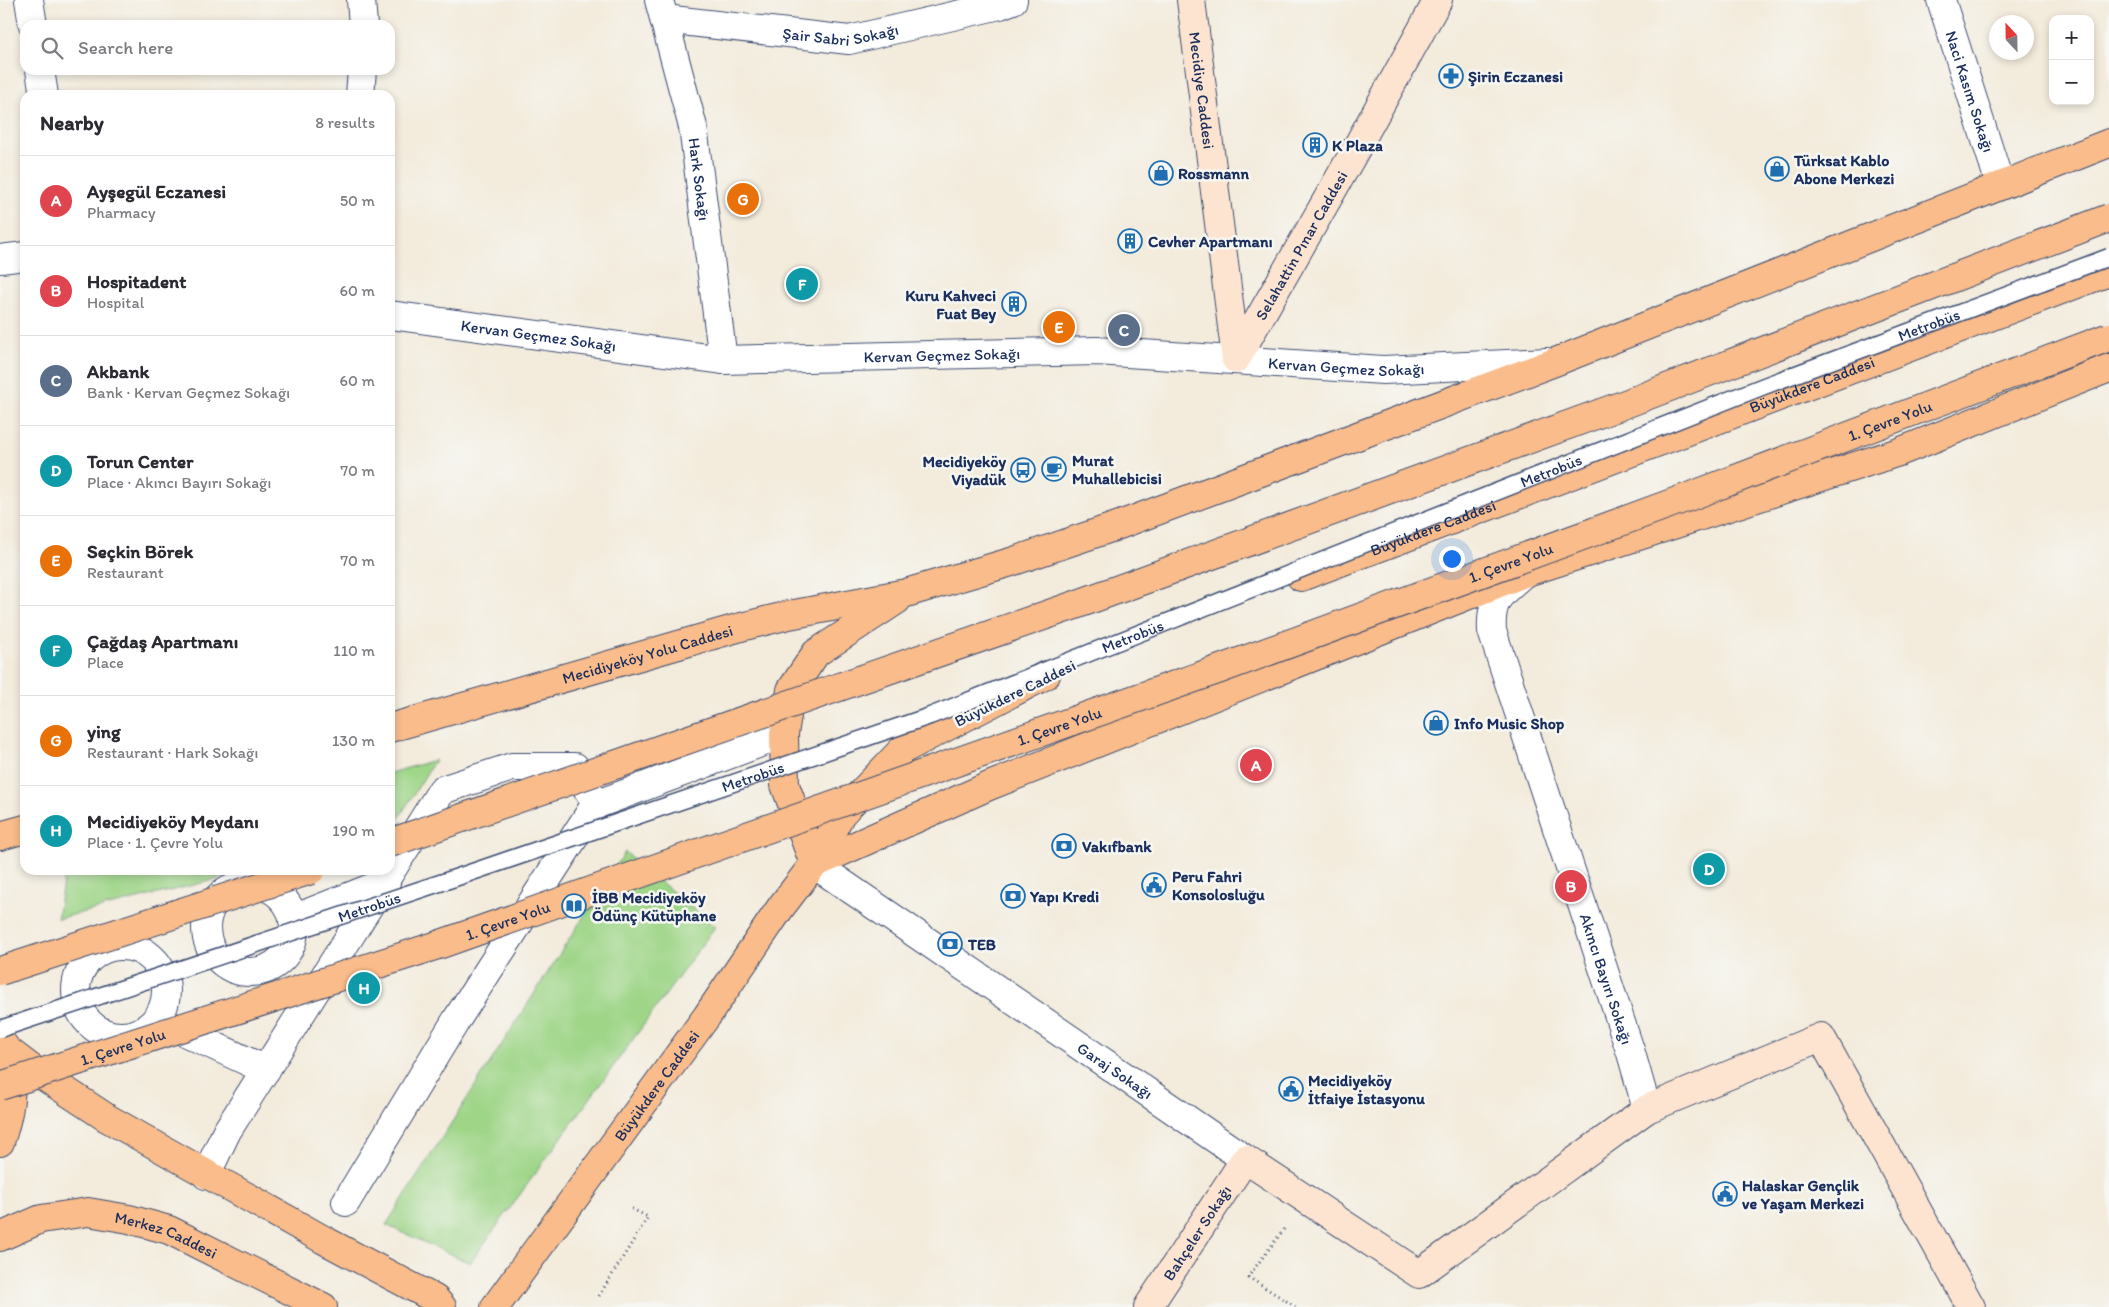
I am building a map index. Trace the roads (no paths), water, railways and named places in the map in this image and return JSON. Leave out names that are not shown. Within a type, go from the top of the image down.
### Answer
[{"type":"main road","points":[[814,864],[785,785],[784,734],[791,690],[816,653],[906,593],[1011,562],[1114,527],[1555,362],[2000,184],[2109,143]]},
{"type":"main road","points":[[395,841],[1078,604],[1620,406],[2109,218]]},
{"type":"main road","name":"Büyükdere Caddesi","points":[[495,1307],[706,1016],[781,907],[814,864],[841,814],[902,750],[1056,669],[2109,272]]},
{"type":"main road","name":"1. Çevre Yolu","points":[[0,1086],[457,938],[1149,694],[1682,499],[2109,337]]},
{"type":"main road","name":"Büyükdere Caddesi","points":[[814,864],[989,786],[1524,574],[1899,452],[2109,368]]},
{"type":"main road","name":"Mecidiyeköy Yolu Caddesi","points":[[395,727],[741,627],[788,615],[906,593]]},
{"type":"main road","points":[[0,836],[20,830]]},
{"type":"main road","points":[[0,971],[296,875]]},
{"type":"main road","points":[[0,1142],[10,1107],[12,1087],[2,1040]]},
{"type":"main road","points":[[2,1040],[62,1090],[99,1114],[206,1175],[435,1299],[442,1307]]},
{"type":"main road","name":"Merkez Caddesi","points":[[0,1237],[41,1219],[88,1212],[129,1219],[169,1230],[323,1307]]},
{"type":"street","points":[[29,0],[32,20]]},
{"type":"street","points":[[361,0],[363,20]]},
{"type":"street","name":"Şair Sabri Sokağı","points":[[662,10],[849,40],[1000,5],[1013,0]]},
{"type":"street","name":"Mecidiye Caddesi","points":[[1191,0],[1236,359]]},
{"type":"street","name":"Selahattin Pınar Caddesi","points":[[1236,359],[1352,156],[1438,0]]},
{"type":"street","name":"Naci Kasım Sokağı","points":[[1940,0],[2000,184]]},
{"type":"street","name":"Hark Sokağı","points":[[662,10],[693,127],[723,360]]},
{"type":"street","points":[[41,75],[43,90]]},
{"type":"street","points":[[360,90],[362,75]]},
{"type":"street","points":[[0,258],[20,256]]},
{"type":"street","name":"Kervan Geçmez Sokağı","points":[[395,316],[723,360],[1097,351],[1383,370],[1555,362]]},
{"type":"street","name":"Akıncı Bayırı Sokağı","points":[[1524,574],[1497,597],[1491,614],[1492,631],[1631,1053],[1647,1109]]},
{"type":"street","points":[[346,1202],[457,1019],[596,805],[784,734]]},
{"type":"street","points":[[395,867],[442,790],[512,767],[575,767],[596,805]]},
{"type":"street","name":"Garaj Sokağı","points":[[814,864],[1305,1200],[1419,1274],[1647,1109]]},
{"type":"street","points":[[206,1175],[227,1131],[390,875]]},
{"type":"street","points":[[293,919],[386,882]]},
{"type":"street","points":[[156,1019],[266,1070]]},
{"type":"street","points":[[1647,1109],[1821,1037],[1970,1307]]},
{"type":"street","name":"Bahçeler Sokağı","points":[[1148,1307],[1245,1159]]},
{"type":"lane","name":"Metrobüs","points":[[2,1040],[446,881],[930,716],[1764,386],[2109,257]]},
{"type":"place","name":"Şirin Eczanesi","points":[[1451,76]]},
{"type":"place","name":"K Plaza","points":[[1315,145]]},
{"type":"place","name":"Türksat Kablo Abone Merkezi","points":[[1777,169]]},
{"type":"place","name":"Rossmann","points":[[1161,173]]},
{"type":"place","name":"ying","points":[[743,199]]},
{"type":"place","name":"Cevher Apartmanı","points":[[1130,241]]},
{"type":"place","name":"Çağdaş Apartmanı","points":[[802,284]]},
{"type":"place","name":"Kuru Kahveci Fuat Bey","points":[[1014,304]]},
{"type":"place","name":"Seçkin Börek","points":[[1059,327]]},
{"type":"place","name":"Akbank","points":[[1124,330]]},
{"type":"place","name":"Murat Muhallebicisi","points":[[1054,469]]},
{"type":"place","name":"Mecidiyeköy Viyadük","points":[[1023,470]]},
{"type":"place","name":"Info Music Shop","points":[[1436,723]]},
{"type":"place","name":"Ayşegül Eczanesi","points":[[1256,765]]},
{"type":"place","name":"Vakıfbank","points":[[1064,846]]},
{"type":"place","name":"Torun Center","points":[[1709,869]]},
{"type":"place","name":"Peru Fahri Konsolosluğu","points":[[1154,885]]},
{"type":"place","name":"Hospitadent","points":[[1571,886]]},
{"type":"place","name":"Yapı Kredi","points":[[1013,896]]},
{"type":"place","name":"İBB Mecidiyeköy Ödünç Kütüphane","points":[[574,906]]},
{"type":"place","name":"TEB","points":[[950,944]]},
{"type":"place","name":"Mecidiyeköy Meydanı","points":[[364,988]]},
{"type":"place","name":"Mecidiyeköy İtfaiye İstasyonu","points":[[1291,1089]]},
{"type":"place","name":"Halaskar Gençlik ve Yaşam Merkezi","points":[[1725,1194]]}]
